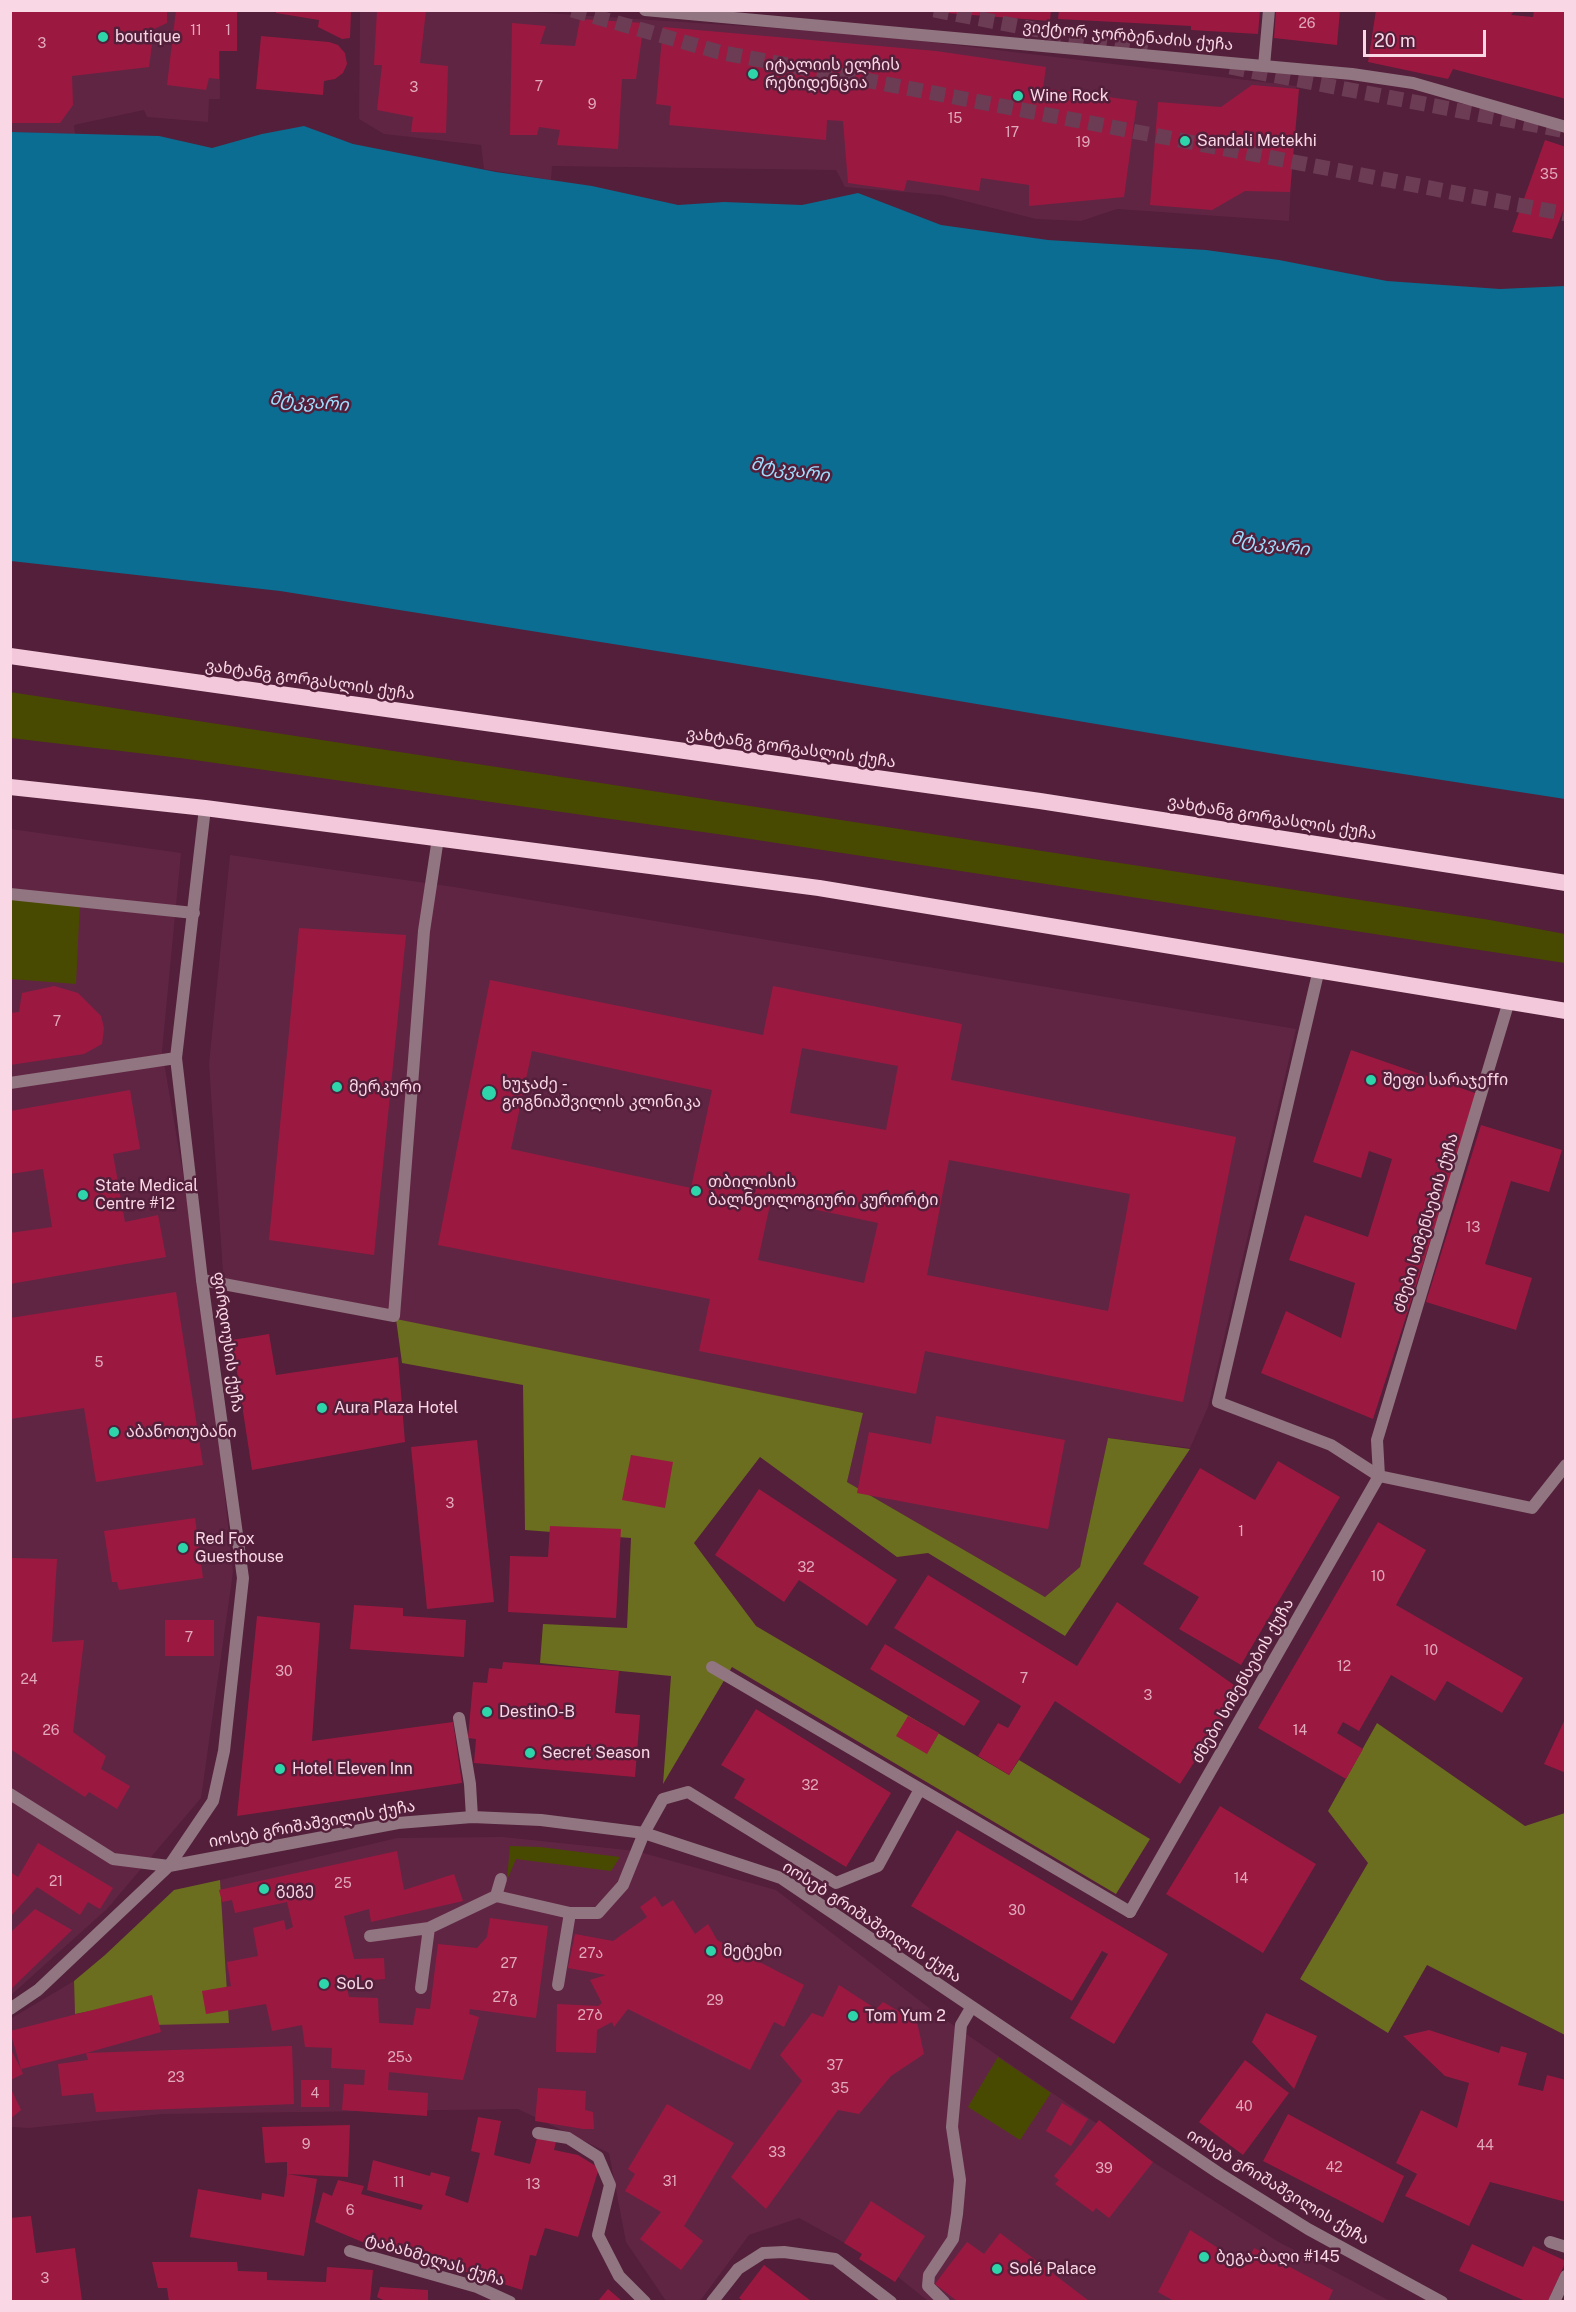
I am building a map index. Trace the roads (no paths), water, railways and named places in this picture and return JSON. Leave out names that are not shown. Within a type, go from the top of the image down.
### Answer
[{"type":"highway","name":"ვახტანგ გორგასლის ქუჩა","points":[[10,656],[1040,801],[1566,883]]},
{"type":"highway","points":[[10,787],[205,808],[819,888],[1566,1011]]},
{"type":"street","name":"ვიქტორ ჯორბენაძის ქუჩა","points":[[645,10],[1264,66],[1413,83],[1566,127]]},
{"type":"street","points":[[1264,66],[1269,10]]},
{"type":"street","name":"ფირდოუსის ქუჩა","points":[[10,2009],[38,1990],[169,1866],[213,1800],[224,1751],[243,1578],[202,1280],[176,1058],[205,808]]},
{"type":"street","points":[[202,1280],[394,1316],[424,931],[438,838]]},
{"type":"street","points":[[10,894],[194,913]]},
{"type":"street","points":[[1319,969],[1218,1402],[1330,1445],[1379,1476],[1532,1508],[1566,1465]]},
{"type":"street","name":"ძმები სიმენსების ქუჩა","points":[[712,1667],[1130,1912],[1379,1476],[1377,1440],[1509,1001]]},
{"type":"street","points":[[10,1083],[176,1058]]},
{"type":"street","points":[[459,1718],[472,1817]]},
{"type":"street","points":[[370,1936],[429,1928],[496,1896],[570,1913],[597,1913],[624,1885],[644,1833],[663,1799],[688,1792],[836,1883],[878,1866],[920,1789]]},
{"type":"street","name":"იოსებ გრიშაშვილის ქუჩა","points":[[10,1794],[113,1859],[169,1866],[398,1823],[472,1817],[542,1820],[644,1833],[781,1878],[971,2008],[1239,2186],[1308,2229],[1442,2301]]},
{"type":"street","points":[[496,1896],[501,1879]]},
{"type":"street","points":[[558,1985],[570,1913]]},
{"type":"street","points":[[421,1988],[429,1928]]},
{"type":"street","points":[[944,2301],[928,2286],[929,2275],[952,2239],[957,2214],[960,2180],[952,2127],[961,2025],[971,2008]]},
{"type":"street","points":[[538,2133],[568,2138],[597,2157],[610,2185],[597,2235],[619,2276],[645,2301]]},
{"type":"street","points":[[1550,2242],[1566,2247]]},
{"type":"street","name":"ტაბახმელას ქუჩა","points":[[350,2251],[477,2287],[510,2301]]},
{"type":"street","points":[[712,2301],[738,2269],[763,2253],[784,2252],[835,2259],[891,2301]]},
{"type":"street","points":[[1554,2301],[1566,2276]]},
{"type":"water","name":"მტკვარი","points":[[304,126],[353,144],[496,172],[592,186],[678,205],[724,202],[802,205],[858,193],[941,225],[1048,240],[1206,250],[1279,260],[1387,281],[1500,289],[1565,286],[1565,799],[1293,757],[726,662],[280,591],[11,561],[11,132],[159,136],[212,148],[262,134]]},
{"type":"tunnel","points":[[572,10],[719,52],[1566,214]]},
{"type":"tunnel","points":[[934,10],[1147,51]]},
{"type":"tunnel","points":[[1230,67],[1566,131]]},
{"type":"place","name":"boutique","points":[[103,37]]},
{"type":"place","name":"იტალიის ელჩის რეზიდენცია","points":[[753,74]]},
{"type":"place","name":"Wine Rock","points":[[1018,96]]},
{"type":"place","name":"Sandali Metekhi","points":[[1185,141]]},
{"type":"place","name":"შეფი სარაჯეffი","points":[[1371,1080]]},
{"type":"place","name":"მერკური","points":[[337,1087]]},
{"type":"place","name":"ხუჯაძე - გოგნიაშვილის კლინიკა","points":[[489,1093]]},
{"type":"place","name":"თბილისის ბალნეოლოგიური კურორტი","points":[[696,1191]]},
{"type":"place","name":"State Medical Centre #12","points":[[83,1195]]},
{"type":"place","name":"Aura Plaza Hotel","points":[[322,1408]]},
{"type":"place","name":"აბანოთუბანი","points":[[114,1432]]},
{"type":"place","name":"Red Fox Guesthouse","points":[[183,1548]]},
{"type":"place","name":"DestinO-B","points":[[487,1712]]},
{"type":"place","name":"Secret Season","points":[[530,1753]]},
{"type":"place","name":"Hotel Eleven Inn","points":[[280,1769]]},
{"type":"place","name":"გეგე","points":[[264,1889]]},
{"type":"place","name":"მეტეხი","points":[[711,1951]]},
{"type":"place","name":"SoLo","points":[[324,1984]]},
{"type":"place","name":"Tom Yum 2","points":[[853,2016]]},
{"type":"place","name":"ბეგა-ბაღი #145","points":[[1204,2257]]},
{"type":"place","name":"Solé Palace","points":[[997,2269]]}]
